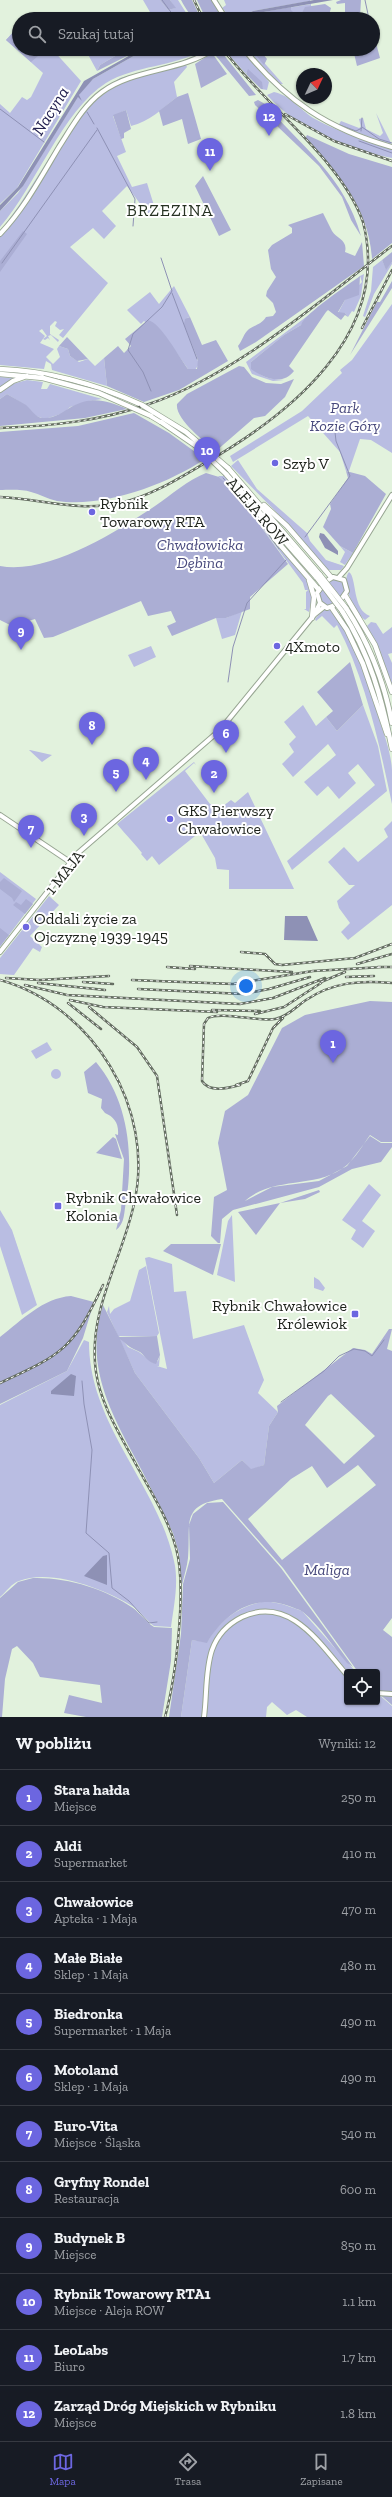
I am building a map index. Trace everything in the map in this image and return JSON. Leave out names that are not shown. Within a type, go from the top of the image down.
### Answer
[{"type":"main road","points":[[214,0],[223,12]]},
{"type":"main road","points":[[0,234],[24,205],[77,119],[97,96],[126,79],[188,63],[201,56]]},
{"type":"main road","points":[[250,56],[274,83],[312,114],[344,131],[392,147]]},
{"type":"main road","name":"ALEJA ROW","points":[[0,369],[93,386],[142,405],[186,432],[228,468],[256,498],[362,635],[375,661],[392,723]]},
{"type":"main road","name":"ALEJA ROW","points":[[0,374],[43,376],[90,390],[137,409],[185,438],[226,474],[318,577]]},
{"type":"main road","points":[[0,390],[13,381],[28,376]]},
{"type":"main road","points":[[339,577],[347,568],[392,495]]},
{"type":"main road","points":[[256,498],[287,526],[331,577]]},
{"type":"main road","points":[[257,508],[271,532],[319,590]]},
{"type":"main road","points":[[332,608],[345,595],[347,589],[344,580],[347,568]]},
{"type":"main road","points":[[307,576],[314,597],[313,617]]},
{"type":"main road","points":[[344,580],[339,577],[331,577],[319,590],[317,598],[324,607],[332,608],[347,630],[364,664],[383,725],[390,741]]},
{"type":"main road","points":[[345,595],[375,645],[392,692]]},
{"type":"main road","points":[[313,617],[320,603]]},
{"type":"main road","points":[[313,617],[324,607]]},
{"type":"main road","name":"ALEJA ROW","points":[[344,610],[374,673],[392,749]]},
{"type":"main road","name":"1 MAJA","points":[[0,952],[70,862],[87,844],[201,749],[228,722],[313,617]]},
{"type":"main road","points":[[0,815],[70,862]]},
{"type":"main road","points":[[204,1717],[209,1663],[213,1646],[228,1626],[250,1614],[276,1612],[298,1621],[312,1634],[344,1671]]},
{"type":"main road","points":[[380,1693],[392,1694]]},
{"type":"green space","points":[[143,0],[160,0],[168,10],[175,8],[170,0],[178,0],[186,12],[150,12]]},
{"type":"green space","points":[[160,0],[170,0],[176,8],[168,10]]},
{"type":"green space","points":[[181,0],[192,0],[198,12],[189,12]]},
{"type":"green space","points":[[197,0],[212,0],[218,12],[203,12]]},
{"type":"green space","points":[[224,0],[310,0],[251,12],[225,12],[222,8],[226,5]]},
{"type":"green space","points":[[341,0],[361,0],[360,12],[345,12],[345,3],[337,4],[336,2]]},
{"type":"green space","points":[[311,4],[311,7],[305,8],[302,12],[265,12]]},
{"type":"green space","points":[[325,4],[331,8],[330,12],[302,12],[305,7]]},
{"type":"green space","points":[[291,7],[293,12],[264,12]]},
{"type":"green space","points":[[12,34],[12,45],[6,40]]},
{"type":"green space","points":[[12,34],[12,45],[6,40]]},
{"type":"green space","points":[[24,56],[58,56],[81,81],[17,188],[0,204],[0,104],[10,113],[22,97],[27,100],[31,97],[43,73]]},
{"type":"green space","points":[[24,56],[38,56],[31,62]]},
{"type":"green space","points":[[89,56],[115,56],[100,65],[97,71]]},
{"type":"green space","points":[[115,56],[127,56],[97,71],[100,65]]},
{"type":"green space","points":[[134,56],[192,56],[118,77],[106,83],[90,96],[63,130],[26,191],[0,227],[0,211],[18,193],[84,87],[93,79]]},
{"type":"green space","points":[[193,56],[198,56],[190,60],[124,78],[97,96],[88,100],[120,78],[182,61]]},
{"type":"green space","points":[[207,56],[214,56],[227,74],[201,88],[195,64]]},
{"type":"green space","points":[[216,56],[225,56],[256,95],[249,96]]},
{"type":"green space","points":[[230,56],[248,56],[269,82],[267,90],[261,89],[263,88],[246,72],[246,74]]},
{"type":"green space","points":[[254,56],[258,56],[283,84],[280,84]]},
{"type":"green space","points":[[257,56],[265,56],[267,59],[264,65]]},
{"type":"green space","points":[[355,56],[379,56],[380,58],[357,66]]},
{"type":"green space","points":[[186,65],[187,67],[174,82],[177,97],[156,114],[138,124],[131,126],[126,110],[113,116],[126,152],[117,156],[132,187],[147,183],[157,215],[147,213],[127,186],[102,211],[116,226],[104,239],[93,228],[70,247],[108,283],[63,338],[59,335],[64,329],[60,330],[55,326],[57,322],[55,321],[50,326],[50,334],[59,340],[58,342],[51,335],[48,336],[50,340],[48,338],[45,340],[43,339],[47,336],[42,329],[39,331],[45,336],[40,343],[54,349],[46,357],[53,364],[60,357],[57,349],[59,346],[68,349],[70,356],[79,362],[88,359],[95,366],[104,358],[107,386],[52,370],[51,364],[46,361],[44,369],[0,365],[0,237],[22,210],[78,119],[93,102],[115,86],[136,77]]},
{"type":"green space","points":[[248,69],[262,82],[263,89],[261,89],[246,74]]},
{"type":"green space","points":[[274,92],[285,96],[310,116],[324,124],[352,136],[392,149],[392,158],[358,150],[341,144],[308,128],[279,107],[267,95]]},
{"type":"green space","points":[[188,93],[201,139],[188,144],[182,119],[163,126],[159,111],[177,97]]},
{"type":"green space","points":[[258,100],[265,104],[321,164],[344,196],[354,215],[361,236],[351,220],[342,197],[319,166],[255,105],[254,102]]},
{"type":"green space","points":[[81,108],[23,203],[0,232],[20,204]]},
{"type":"green space","points":[[126,110],[131,129],[124,133],[124,138],[121,139],[113,115]]},
{"type":"green space","points":[[376,113],[392,145],[338,126],[341,121],[359,128],[361,127],[359,119],[363,118],[366,129],[380,136],[383,133]]},
{"type":"green space","points":[[307,135],[349,154],[392,167],[392,243],[372,259],[370,241],[358,208],[340,179],[318,152],[305,139]]},
{"type":"green space","points":[[203,176],[231,230],[219,236],[195,186]]},
{"type":"green space","points":[[323,213],[334,234],[344,242],[346,248],[345,252],[355,256],[362,242],[364,266],[256,342],[240,351],[238,346],[247,331],[260,323],[266,317],[273,316],[276,312],[273,303],[266,296],[267,291],[276,277],[271,269],[268,250],[272,245],[292,233],[292,228],[288,225]]},
{"type":"green space","points":[[23,231],[27,234],[0,272],[0,261]]},
{"type":"green space","points":[[392,252],[392,262],[386,270],[382,260]]},
{"type":"green space","points":[[382,260],[386,269],[392,262],[392,264],[374,294],[365,317],[363,316],[371,291],[373,267]]},
{"type":"green space","points":[[364,274],[361,296],[354,312],[352,311],[348,317],[345,313],[338,313],[345,300],[362,282],[360,276]]},
{"type":"green space","points":[[360,276],[359,295],[345,300],[338,312],[345,313],[348,317],[345,315],[341,320],[328,310],[326,312],[289,366],[294,371],[290,376],[279,379],[267,378],[251,369],[251,362],[284,335],[301,325],[304,320],[318,307]]},
{"type":"green space","points":[[392,281],[392,288],[350,355],[377,302],[380,302]]},
{"type":"green space","points":[[174,286],[190,317],[187,318],[192,343],[199,364],[195,370],[188,369],[169,342],[144,321],[141,324],[127,310],[150,292],[159,304]]},
{"type":"green space","name":"Park Kozie Góry","points":[[392,304],[392,453],[371,440],[360,439],[349,471],[346,471],[340,452],[308,416],[233,462],[230,456],[302,411],[342,373],[340,370],[352,360]]},
{"type":"green space","points":[[314,311],[301,325],[284,335],[251,362],[256,371],[260,374],[268,378],[284,380],[273,381],[252,374],[246,362]]},
{"type":"green space","points":[[190,317],[202,345],[216,340],[228,361],[179,390],[144,402],[107,386],[104,358],[118,346],[124,353],[131,346],[125,339],[148,320],[153,322],[170,341],[188,369],[197,369],[198,360],[184,324],[185,319]]},
{"type":"green space","points":[[67,337],[88,359],[77,361],[70,356],[68,349],[59,346]]},
{"type":"green space","points":[[239,366],[244,367],[252,377],[266,383],[281,384],[294,379],[285,397],[265,416],[254,418],[216,451],[198,436],[186,423],[178,410],[177,404],[187,394]]},
{"type":"green space","points":[[0,377],[16,378],[0,387]]},
{"type":"green space","points":[[27,380],[43,382],[41,389],[47,389],[50,384],[102,399],[89,401],[70,407],[64,413],[45,419],[36,416],[25,405],[7,394],[0,399],[0,392],[12,384]]},
{"type":"green space","points":[[7,394],[26,405],[37,416],[42,418],[56,416],[71,407],[92,400],[112,403],[127,409],[85,418],[0,426],[0,399]]},
{"type":"green space","name":"Chwałowicka Dębina","points":[[134,413],[169,433],[205,459],[172,478],[153,486],[114,498],[75,502],[57,501],[27,491],[0,490],[0,432],[78,426]]},
{"type":"green space","points":[[238,460],[257,489],[307,533],[310,541],[326,560],[344,566],[341,570],[327,570],[290,526],[231,466]]},
{"type":"green space","points":[[346,471],[365,476],[386,494],[353,553],[340,546],[323,527],[331,509],[330,504],[348,478]]},
{"type":"green space","name":"Chwałowicka Dębina","points":[[206,473],[219,477],[236,492],[288,564],[250,597],[250,609],[226,618],[216,618],[172,636],[167,626],[176,622],[171,611],[148,616],[141,601],[53,637],[44,638],[35,619],[12,626],[0,620],[0,566],[19,567],[39,564],[60,558],[81,549],[121,528],[186,484]]},
{"type":"green space","points":[[218,476],[224,476],[250,505],[308,582],[312,598],[309,612],[304,609],[306,609],[306,592],[308,590],[305,590],[303,583],[238,495]]},
{"type":"green space","points":[[340,546],[353,553],[345,565],[340,562],[345,552]]},
{"type":"green space","points":[[349,572],[353,580],[360,607],[364,613],[370,616],[365,620],[357,611],[347,590],[346,583]]},
{"type":"green space","points":[[333,579],[343,583],[345,591],[335,605],[326,606],[322,602],[319,594],[326,584]]},
{"type":"green space","points":[[323,610],[331,610],[339,622],[354,648],[365,674],[390,756],[392,770],[392,804],[377,735],[364,690],[337,625],[334,628],[322,616],[316,621],[315,619]]},
{"type":"green space","points":[[344,610],[351,617],[359,630],[367,648],[387,711],[392,739],[374,672],[361,641]]},
{"type":"green space","points":[[242,611],[235,635],[222,639],[216,618],[226,618]]},
{"type":"green space","points":[[371,622],[376,623],[383,634],[392,627],[392,653],[388,654],[392,663],[392,687],[382,657],[367,626]]},
{"type":"green space","points":[[151,646],[156,657],[134,667],[128,655]]},
{"type":"green space","points":[[350,662],[363,705],[337,731],[326,717],[333,711],[317,692]]},
{"type":"green space","points":[[303,705],[316,726],[326,717],[337,731],[363,705],[378,746],[387,791],[292,870],[287,861],[375,785],[358,764],[348,773],[356,783],[339,799],[328,786],[317,796],[304,782],[336,755],[328,744],[293,777],[282,764],[294,752],[289,744],[296,737],[284,722]]},
{"type":"green space","points":[[30,750],[52,755],[42,762]]},
{"type":"green space","points":[[194,762],[196,765],[194,763],[185,771],[210,804],[214,804],[219,809],[231,800],[235,803],[248,792],[294,889],[229,889],[229,870],[217,869],[215,858],[200,832],[159,865],[152,856],[147,861],[117,824]]},
{"type":"green space","points":[[392,821],[392,905],[348,940],[341,932],[350,923],[339,908],[337,901],[355,885],[349,885],[328,862],[344,847],[358,862],[388,837],[384,829]]},
{"type":"green space","points":[[0,872],[36,899],[0,947]]},
{"type":"green space","points":[[4,878],[22,891],[14,902],[12,898],[0,889],[0,882]]},
{"type":"green space","points":[[49,896],[59,905],[30,936],[42,947],[40,952],[33,948],[14,975],[0,974],[0,958]]},
{"type":"green space","points":[[26,899],[33,904],[25,914],[13,905],[16,902],[21,905]]},
{"type":"green space","points":[[0,928],[9,935],[0,946]]},
{"type":"green space","points":[[370,1001],[392,1002],[392,1142],[381,1142],[370,1135],[364,1144],[370,1136],[381,1143],[392,1143],[392,1147],[381,1162],[352,1169],[319,1187],[233,1210],[222,1219],[220,1243],[218,1243],[211,1236],[214,1197],[227,1190],[218,1143],[225,1111],[248,1095],[282,1028],[305,1015]],"holes":[[[332,1174],[319,1181],[273,1187],[323,1178]],[[272,1187],[245,1201],[256,1193]]]},
{"type":"green space","points":[[47,1042],[52,1050],[36,1059],[31,1051]]},
{"type":"green space","points":[[96,1062],[107,1077],[115,1093],[122,1110],[126,1128],[129,1165],[128,1184],[123,1221],[116,1230],[121,1210],[124,1159],[115,1134],[118,1135],[117,1124],[111,1116],[105,1113],[101,1108],[102,1099],[88,1093],[84,1072]]},
{"type":"green space","points":[[56,1069],[61,1074],[56,1079],[51,1074]]},
{"type":"green space","points":[[113,1137],[116,1139],[122,1159],[96,1153]]},
{"type":"green space","points":[[369,1184],[381,1195],[362,1221],[375,1231],[363,1248],[351,1239],[356,1230],[342,1220]]},
{"type":"green space","points":[[319,1190],[320,1192],[305,1199],[280,1203]]},
{"type":"green space","points":[[280,1203],[256,1235],[238,1212]]},
{"type":"green space","points":[[0,1210],[12,1230],[37,1305],[22,1315],[0,1246]]},
{"type":"green space","points":[[232,1215],[235,1282],[217,1275],[228,1221]]},
{"type":"green space","points":[[171,1244],[221,1244],[213,1275],[163,1251]]},
{"type":"green space","points":[[149,1257],[172,1264],[174,1292],[186,1291],[193,1339],[244,1325],[264,1380],[258,1393],[278,1412],[269,1426],[264,1465],[251,1470],[242,1460],[214,1483],[199,1458],[135,1373],[107,1312],[109,1306],[110,1314],[114,1309],[130,1301],[139,1270],[146,1266],[159,1333],[157,1336],[119,1336],[128,1347],[139,1352],[153,1363],[158,1361],[160,1355],[159,1366],[157,1366],[167,1369],[145,1258]]},
{"type":"green space","points":[[314,1277],[319,1280],[325,1288],[323,1291],[314,1288]]},
{"type":"green space","points":[[71,1296],[94,1302],[83,1338],[67,1371],[0,1404],[0,1337],[42,1305]]},
{"type":"green space","name":"Maliga","points":[[103,1305],[119,1337],[157,1336],[160,1355],[156,1364],[150,1362],[140,1352],[130,1347],[120,1339],[135,1373],[199,1458],[214,1483],[242,1460],[251,1469],[264,1465],[269,1426],[278,1412],[277,1406],[353,1348],[365,1350],[372,1354],[389,1329],[392,1329],[387,1349],[392,1351],[392,1618],[383,1630],[392,1637],[392,1705],[380,1695],[380,1669],[356,1669],[283,1568],[222,1499],[199,1506],[190,1518],[188,1558],[182,1585],[179,1553],[173,1533],[107,1400],[98,1364],[96,1345],[98,1325]],"holes":[[[331,1394],[375,1436],[344,1464],[305,1425]],[[358,1465],[376,1485],[282,1560],[248,1519],[291,1479],[312,1466],[327,1488]]]},
{"type":"green space","points":[[84,1340],[89,1342],[92,1372],[100,1400],[111,1427],[154,1506],[174,1561],[176,1594],[171,1627],[154,1626],[137,1609],[122,1600],[94,1588],[63,1579],[47,1577],[19,1581],[11,1586],[0,1597],[0,1405],[67,1371]]},
{"type":"green space","points":[[223,1502],[281,1568],[353,1667],[347,1663],[315,1624],[301,1611],[276,1603],[264,1602],[252,1604],[231,1615],[222,1623],[207,1643],[192,1640],[181,1717],[169,1717],[181,1634],[183,1584],[190,1559],[189,1525],[193,1514],[207,1503]]},
{"type":"green space","points":[[33,1578],[46,1578],[72,1582],[98,1590],[111,1595],[133,1608],[154,1627],[172,1628],[171,1661],[162,1717],[86,1717],[64,1713],[69,1695],[102,1703],[100,1685],[40,1677],[33,1663],[17,1646],[12,1649],[5,1679],[2,1717],[0,1717],[0,1598],[18,1582]]},
{"type":"green space","points":[[265,1601],[282,1604],[302,1611],[353,1669],[344,1669],[344,1705],[380,1705],[380,1696],[392,1706],[392,1717],[307,1717],[296,1710],[287,1715],[272,1702],[267,1707],[266,1717],[181,1717],[192,1640],[207,1642],[218,1627],[231,1615]]},
{"type":"shaded area","points":[[314,0],[333,0],[264,12],[251,12]]},
{"type":"shaded area","points":[[129,56],[134,56],[93,79],[79,95],[82,101],[78,97],[23,186],[0,211],[0,205],[18,187],[84,81]]},
{"type":"shaded area","points":[[320,533],[324,534],[338,551],[338,555],[325,548],[319,537]]},
{"type":"shaded area","points":[[285,916],[307,916],[318,941],[284,940]]},
{"type":"shaded area","points":[[71,1374],[76,1376],[74,1396],[51,1394],[51,1391]]},
{"type":"shaded area","points":[[107,1555],[107,1585],[84,1576],[103,1556]]},
{"type":"waterway","points":[[162,0],[171,12]]},
{"type":"waterway","points":[[365,0],[368,12]]},
{"type":"waterway","name":"Nacyna","points":[[0,109],[44,142]]},
{"type":"waterway","points":[[87,112],[94,124]]},
{"type":"waterway","points":[[361,131],[362,118]]},
{"type":"waterway","points":[[340,125],[356,131],[362,128]]},
{"type":"waterway","points":[[362,127],[379,139],[392,143]]},
{"type":"waterway","points":[[97,128],[135,199],[133,226]]},
{"type":"waterway","points":[[2,263],[97,130]]},
{"type":"waterway","points":[[359,141],[392,153]]},
{"type":"waterway","points":[[151,391],[143,372],[128,350],[133,334],[162,307],[172,291],[161,258]]},
{"type":"waterway","points":[[172,293],[197,359]]},
{"type":"waterway","points":[[305,537],[350,476],[336,441],[334,423]]},
{"type":"waterway","points":[[223,478],[247,504],[279,549]]},
{"type":"waterway","points":[[228,682],[233,647],[247,603],[286,560]]},
{"type":"waterway","points":[[281,1402],[324,1371],[339,1356],[354,1349],[365,1351],[372,1356],[384,1340]]},
{"type":"waterway","points":[[82,1381],[84,1404],[92,1450],[86,1533],[109,1553],[112,1588],[129,1601],[149,1623],[157,1622]]},
{"type":"railway","points":[[194,0],[200,12]]},
{"type":"railway","points":[[0,497],[74,506],[89,506],[120,503],[143,496],[185,475],[237,443],[269,421],[300,395],[326,366],[348,335],[362,300],[368,263],[363,222],[352,199],[320,154],[240,70],[229,56]]},
{"type":"railway","points":[[285,114],[334,141],[392,161]]},
{"type":"railway","points":[[0,428],[38,426],[94,419],[131,410],[181,391],[213,375],[276,335],[392,246]]},
{"type":"railway","points":[[362,328],[392,270]]},
{"type":"railway","points":[[241,952],[265,954],[275,964],[282,965],[355,958],[392,944]]},
{"type":"railway","points":[[357,964],[392,954]]},
{"type":"railway","points":[[190,966],[292,972]]},
{"type":"railway","points":[[167,967],[195,969]]},
{"type":"railway","points":[[378,967],[392,967]]},
{"type":"railway","points":[[132,980],[233,984],[313,971],[383,967]]},
{"type":"railway","points":[[321,982],[345,972]]},
{"type":"railway","points":[[6,978],[40,980],[109,976]]},
{"type":"railway","points":[[346,977],[374,976]]},
{"type":"railway","points":[[138,989],[243,994],[269,989],[310,977]]},
{"type":"railway","points":[[25,985],[67,995],[240,1004],[273,998],[325,978]]},
{"type":"railway","points":[[0,980],[33,993],[63,1013],[89,1037],[110,1066],[126,1098],[135,1133],[138,1168],[134,1204],[129,1225],[107,1286],[96,1328],[96,1372],[108,1410],[160,1508],[176,1548],[180,1585],[179,1632],[173,1679],[165,1717]]},
{"type":"railway","points":[[83,982],[113,984]]},
{"type":"railway","points":[[240,1085],[220,1089],[209,1087],[202,1081],[204,1024],[208,1018],[214,1016],[230,1016],[268,1020],[275,1019],[288,1014],[306,1000],[326,989],[358,982],[392,983]]},
{"type":"railway","points":[[38,983],[105,990]]},
{"type":"railway","points":[[255,1014],[284,1007],[321,983]]},
{"type":"railway","points":[[70,1000],[103,1007],[217,1012]]},
{"type":"railway","points":[[68,1003],[101,1029]]},
{"type":"railway","points":[[89,1007],[137,1047],[157,1076],[177,1215]]},
{"type":"railway","points":[[212,1010],[260,1011]]},
{"type":"railway","points":[[236,1085],[248,1081],[273,1028],[283,1018]]},
{"type":"railway","points":[[0,1383],[38,1364],[64,1347],[83,1323],[103,1285]]},
{"type":"place","name":"Zarząd Dróg Miejskich w Rybniku","points":[[269,136]]},
{"type":"place","name":"LeoLabs","points":[[210,171]]},
{"type":"place","name":"Szyb V","points":[[275,463]]},
{"type":"place","name":"Rybnik Towarowy RTA1","points":[[207,470]]},
{"type":"place","name":"Rybnik Towarowy RTA","points":[[92,512]]},
{"type":"place","name":"4Xmoto","points":[[277,646]]},
{"type":"place","name":"Budynek B","points":[[21,650]]},
{"type":"place","name":"Gryfny Rondel","points":[[92,745]]},
{"type":"place","name":"Motoland","points":[[226,753]]},
{"type":"place","name":"Małe Białe","points":[[146,780]]},
{"type":"place","name":"Biedronka","points":[[116,792]]},
{"type":"place","name":"Aldi","points":[[214,793]]},
{"type":"place","name":"GKS Pierwszy Chwałowice","points":[[170,819]]},
{"type":"place","name":"Chwałowice","points":[[84,836]]},
{"type":"place","name":"Euro-Vita","points":[[31,848]]},
{"type":"place","name":"Oddali życie za Ojczyznę 1939-1945","points":[[26,927]]},
{"type":"place","name":"Stara hałda","points":[[333,1063]]},
{"type":"place","name":"Rybnik Chwałowice Kolonia","points":[[58,1206]]},
{"type":"place","name":"Rybnik Chwałowice Królewiok","points":[[355,1314]]},
{"type":"district","name":"BRZEZINA","points":[[170,210]]}]
